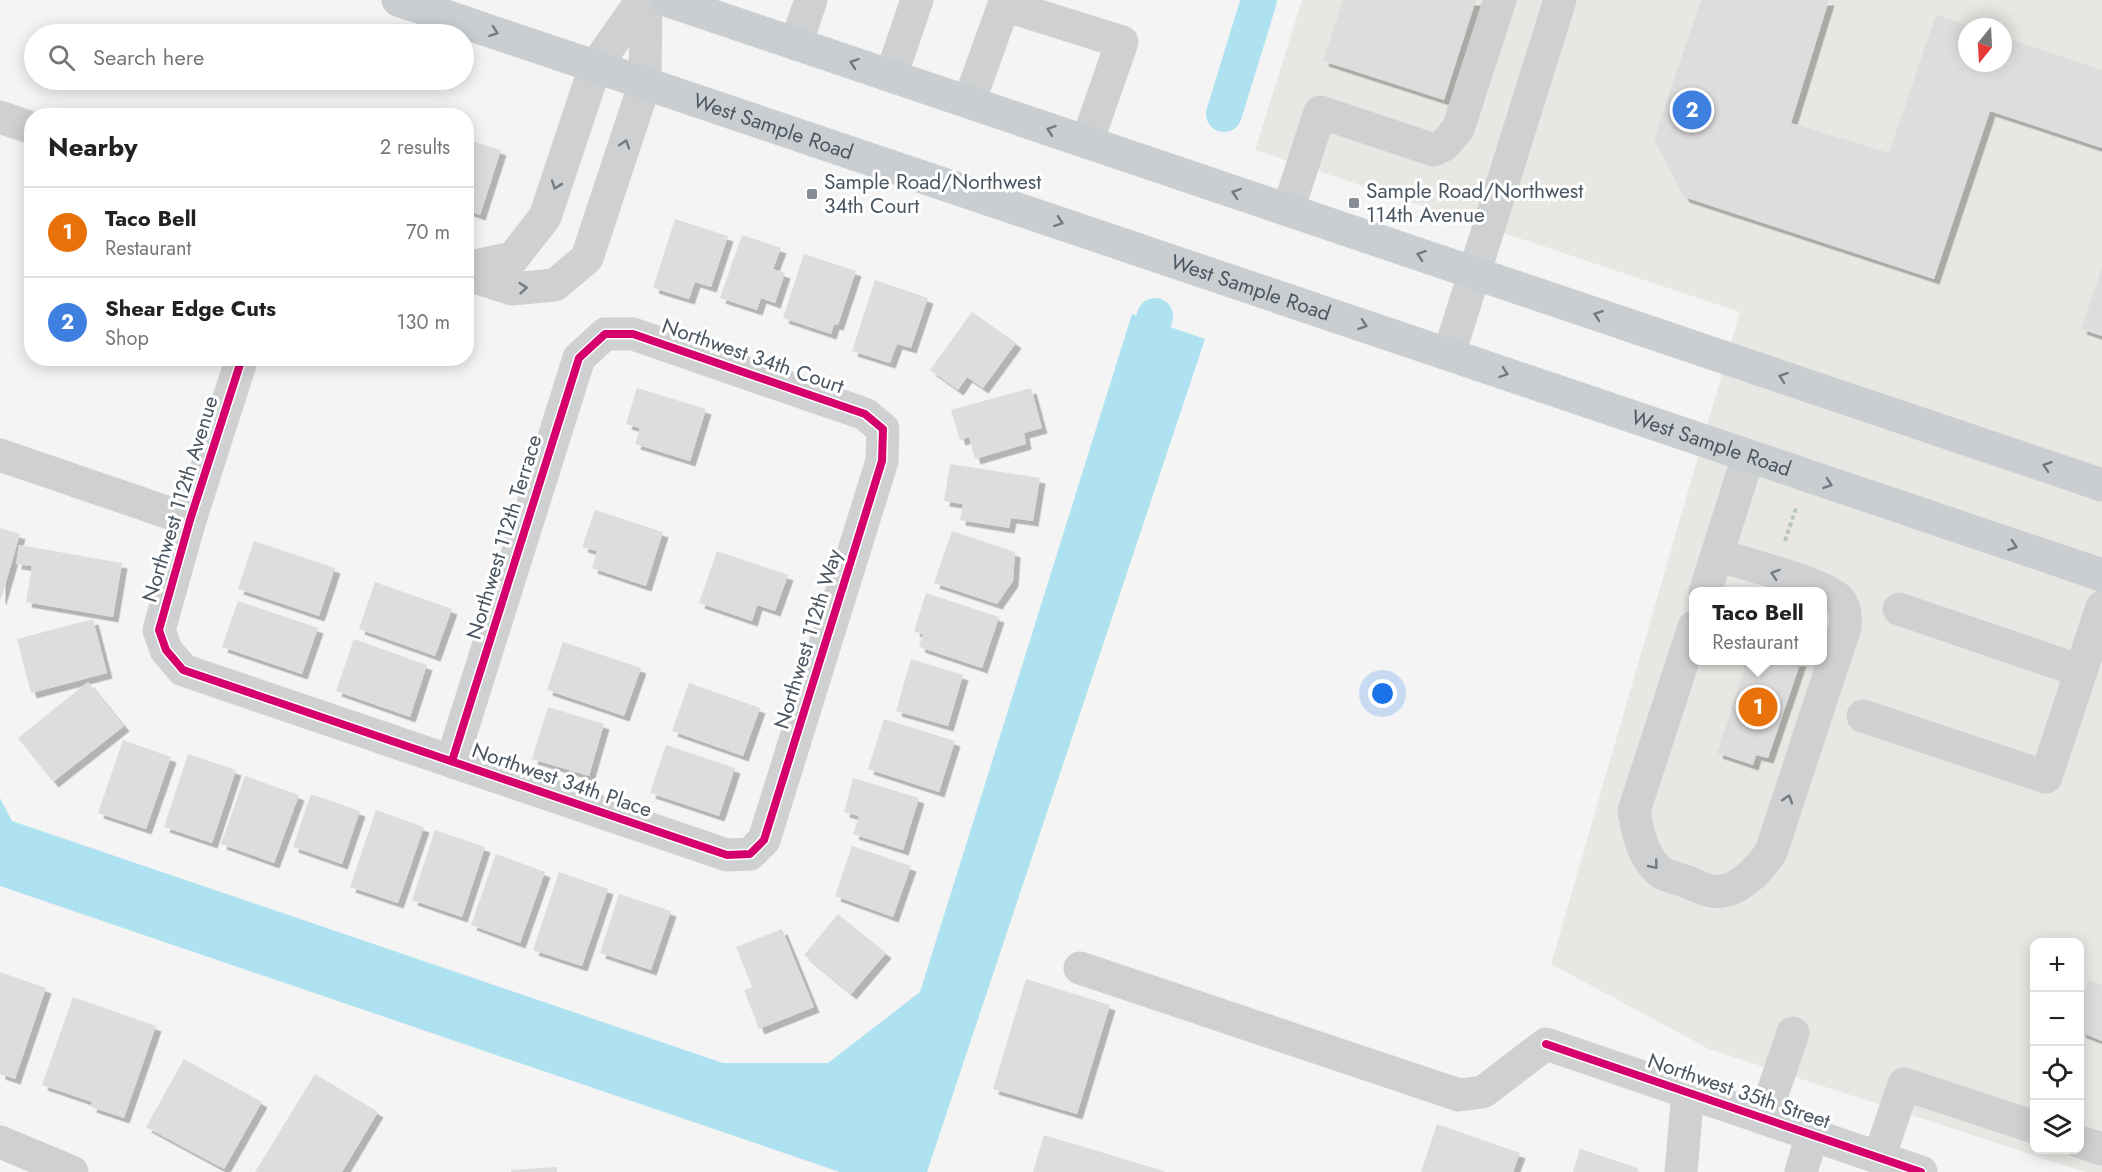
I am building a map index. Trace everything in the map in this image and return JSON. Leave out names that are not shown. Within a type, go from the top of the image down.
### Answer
[{"type":"main road","name":"West Sample Road","points":[[399,0],[469,24]]},
{"type":"main road","points":[[666,0],[2102,485]]},
{"type":"main road","name":"West Sample Road","points":[[474,26],[2102,575]]},
{"type":"street","points":[[474,266],[513,258],[545,217],[595,67],[644,0]]},
{"type":"street","points":[[474,277],[512,289],[555,285],[587,258],[645,83],[644,0]]},
{"type":"street","points":[[796,44],[811,0]]},
{"type":"street","points":[[891,76],[917,0]]},
{"type":"street","points":[[1288,210],[1320,112],[1434,150],[1444,145],[1458,129],[1500,0]]},
{"type":"street","points":[[1449,354],[1476,274],[1557,1]]},
{"type":"street","points":[[969,102],[1004,5],[1122,42],[1087,142]]},
{"type":"street","points":[[0,117],[24,125]]},
{"type":"street","name":"Northwest 34th Court","points":[[605,334],[633,334],[865,414],[883,429]]},
{"type":"street","name":"Northwest 112th Terrace","points":[[453,761],[579,358],[605,334]]},
{"type":"street","name":"Northwest 112th Avenue","points":[[166,651],[159,630],[190,520],[239,366]]},
{"type":"street","name":"Northwest 112th Way","points":[[750,854],[764,840],[882,461],[883,429]]},
{"type":"street","points":[[0,456],[190,520]]},
{"type":"street","points":[[1706,587],[1748,457]]},
{"type":"street","points":[[1717,555],[1815,587]]},
{"type":"street","points":[[1689,642],[1634,811],[1638,836],[1647,856],[1660,872],[1713,892],[1733,888],[1747,879],[1762,865],[1770,852],[1845,627],[1846,613],[1838,598],[1827,592]]},
{"type":"street","points":[[1863,716],[2046,777],[2102,607]]},
{"type":"street","points":[[1899,609],[2081,671]]},
{"type":"street","name":"Northwest 34th Place","points":[[166,651],[183,670],[727,855],[750,854]]},
{"type":"street","name":"Northwest 35th Street","points":[[1080,968],[1459,1095],[1484,1092],[1546,1044],[1921,1172]]},
{"type":"street","points":[[1764,1118],[1793,1033]]},
{"type":"street","points":[[1879,1158],[1904,1084],[2030,1126]]},
{"type":"street","points":[[1681,1172],[1688,1092]]},
{"type":"street","points":[[1801,1172],[1812,1135]]},
{"type":"street","points":[[0,1142],[72,1172]]},
{"type":"street","points":[[2084,1144],[2102,1149]]},
{"type":"path","points":[[1781,551],[1796,508]]},
{"type":"shaded area","points":[[1302,0],[2102,0],[2102,1172],[2085,1172],[1709,1049],[1551,964],[1740,312],[1255,150]]},
{"type":"water","points":[[1132,314],[1205,339],[927,1172],[840,1172],[0,886],[0,798],[12,821],[723,1063],[828,1063],[920,992]]},
{"type":"building","points":[[1343,0],[1476,0],[1444,100],[1323,61]]},
{"type":"building","points":[[1701,0],[1829,0],[1791,123],[1889,153],[1936,15],[1958,22],[1958,72],[2012,72],[2012,40],[2102,70],[2102,148],[1990,111],[1934,279],[1684,197],[1654,139]]},
{"type":"building","points":[[474,142],[501,150],[480,215],[474,213]]},
{"type":"building","points":[[675,219],[728,236],[711,287],[695,282],[689,299],[653,288]]},
{"type":"building","points":[[742,235],[781,248],[773,269],[785,273],[775,303],[761,298],[757,310],[720,298]]},
{"type":"building","points":[[804,254],[856,271],[838,325],[834,324],[831,334],[783,318]]},
{"type":"building","points":[[2102,268],[2102,336],[2081,329]]},
{"type":"building","points":[[875,280],[928,298],[911,348],[897,344],[890,363],[852,351]]},
{"type":"building","points":[[972,312],[1016,343],[983,388],[967,377],[958,390],[930,370]]},
{"type":"building","points":[[637,388],[706,409],[690,461],[635,444],[640,428],[626,424]]},
{"type":"building","points":[[1031,388],[1042,428],[1024,433],[1026,444],[975,459],[969,437],[960,440],[951,410]]},
{"type":"building","points":[[950,464],[1040,478],[1033,521],[1011,518],[1009,528],[960,520],[963,504],[944,501]]},
{"type":"building","points":[[595,510],[663,532],[646,586],[592,568],[597,551],[582,547]]},
{"type":"building","points":[[0,528],[20,534],[1,599],[0,599]]},
{"type":"building","points":[[952,531],[1015,552],[1013,581],[997,604],[934,583]]},
{"type":"building","points":[[254,541],[335,568],[319,616],[238,589]]},
{"type":"building","points":[[19,545],[122,563],[113,617],[26,602],[32,566],[16,564]]},
{"type":"building","points":[[717,551],[788,575],[775,611],[757,605],[752,621],[699,603]]},
{"type":"building","points":[[375,582],[452,609],[435,656],[359,629]]},
{"type":"building","points":[[926,593],[999,617],[982,668],[919,647],[923,634],[914,631]]},
{"type":"building","points":[[238,601],[318,628],[302,674],[222,647]]},
{"type":"building","points":[[93,619],[107,673],[31,693],[17,639]]},
{"type":"building","points":[[354,639],[427,665],[410,717],[336,691]]},
{"type":"building","points":[[563,642],[641,668],[624,716],[547,690]]},
{"type":"building","points":[[911,659],[963,675],[948,726],[896,711]]},
{"type":"building","points":[[1745,665],[1800,665],[1768,758],[1756,755],[1753,765],[1717,753]]},
{"type":"building","points":[[88,682],[124,726],[53,782],[18,738]]},
{"type":"building","points":[[689,683],[760,708],[743,756],[672,731]]},
{"type":"building","points":[[548,707],[604,724],[589,776],[532,759]]},
{"type":"building","points":[[884,719],[955,741],[939,792],[868,769]]},
{"type":"building","points":[[123,740],[171,757],[146,829],[98,813]]},
{"type":"building","points":[[666,745],[735,768],[719,816],[650,793]]},
{"type":"building","points":[[188,754],[236,770],[212,843],[164,827]]},
{"type":"building","points":[[245,776],[299,795],[274,863],[221,844]]},
{"type":"building","points":[[853,778],[919,798],[903,850],[853,834],[859,816],[844,812]]},
{"type":"building","points":[[311,794],[360,811],[342,864],[293,847]]},
{"type":"building","points":[[376,810],[424,827],[398,903],[350,887]]},
{"type":"building","points":[[435,830],[485,847],[462,917],[412,900]]},
{"type":"building","points":[[852,846],[911,866],[893,917],[835,896]]},
{"type":"building","points":[[496,854],[545,872],[520,943],[471,925]]},
{"type":"building","points":[[559,872],[608,889],[582,966],[533,950]]},
{"type":"building","points":[[619,894],[671,911],[651,970],[600,953]]},
{"type":"building","points":[[838,914],[886,953],[851,994],[804,955]]},
{"type":"building","points":[[782,929],[814,1007],[759,1029],[744,990],[752,987],[736,947]]},
{"type":"building","points":[[0,972],[46,988],[15,1079],[0,1074]]},
{"type":"building","points":[[1026,979],[1110,1005],[1077,1114],[993,1089]]},
{"type":"building","points":[[2089,980],[2102,985],[2102,1041],[2084,1034],[2084,994]]},
{"type":"building","points":[[73,997],[156,1026],[124,1118],[91,1107],[92,1102],[42,1085]]},
{"type":"building","points":[[184,1059],[262,1102],[224,1169],[146,1127]]},
{"type":"building","points":[[315,1074],[378,1112],[342,1172],[255,1172]]},
{"type":"building","points":[[1437,1124],[1520,1153],[1513,1172],[1421,1172]]},
{"type":"building","points":[[1044,1135],[1164,1171],[1164,1172],[1033,1172]]},
{"type":"building","points":[[1580,1149],[1638,1168],[1637,1172],[1573,1172]]},
{"type":"building","points":[[557,1167],[557,1172],[511,1172],[511,1170]]},
{"type":"waterway","points":[[1224,114],[1259,0]]},
{"type":"waterway","points":[[1139,367],[1155,316]]},
{"type":"cycle path","points":[[239,366],[190,520],[159,630],[166,650],[183,670],[727,855],[750,854],[764,840],[882,461],[883,429],[865,414],[633,334],[605,334],[579,358],[452,761]]},
{"type":"cycle path","points":[[1546,1044],[1921,1172]]},
{"type":"place","name":"Shear Edge Cuts","points":[[1692,110]]},
{"type":"place","name":"Sample Road/Northwest 34th Court","points":[[812,194]]},
{"type":"place","name":"Sample Road/Northwest 114th Avenue","points":[[1354,203]]},
{"type":"place","name":"Taco Bell","points":[[1758,707]]}]
